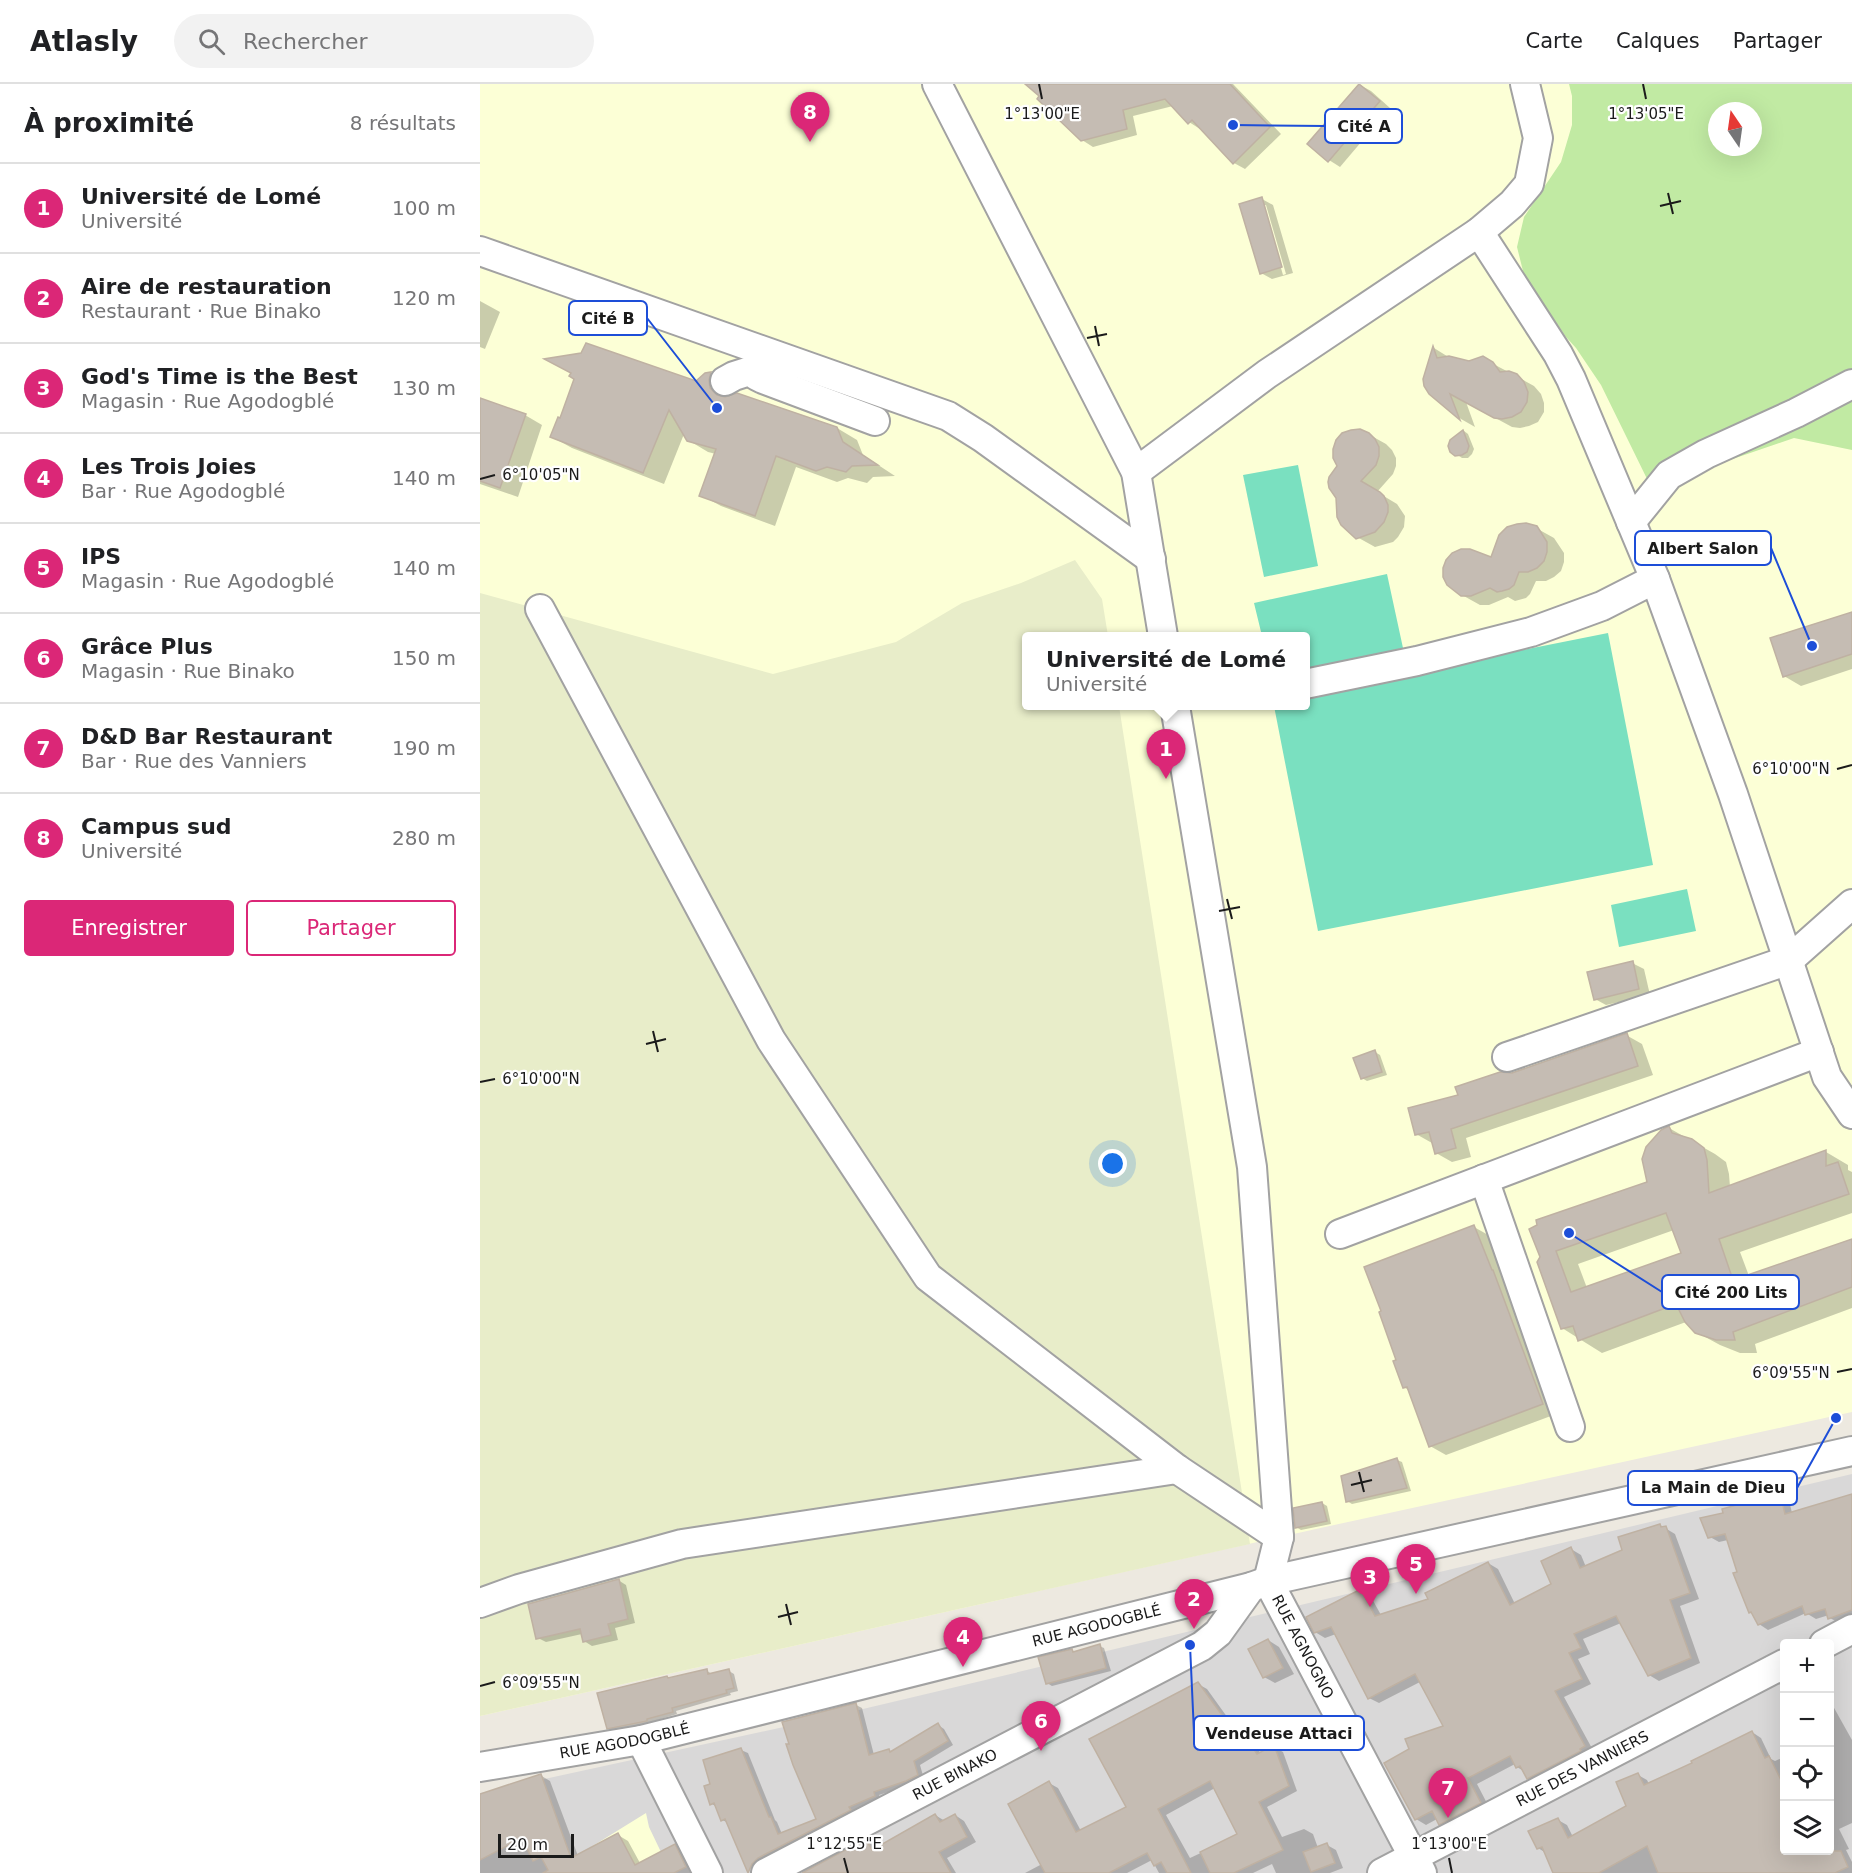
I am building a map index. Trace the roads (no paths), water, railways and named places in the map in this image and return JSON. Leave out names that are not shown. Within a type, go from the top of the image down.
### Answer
[{"type":"street","points":[[937,84],[1136,472],[1162,632]]},
{"type":"street","points":[[1136,472],[1267,374],[1488,224],[1529,184],[1538,138],[1525,84]]},
{"type":"street","points":[[1488,224],[1503,272],[1558,354],[1571,379],[1655,579],[1733,794],[1827,1077],[1852,1114]]},
{"type":"street","points":[[480,251],[763,362],[948,416],[983,438],[1151,560]]},
{"type":"street","points":[[725,381],[763,362]]},
{"type":"street","points":[[763,362],[757,376],[875,421]]},
{"type":"street","points":[[1631,522],[1669,475],[1706,454],[1796,413],[1852,384]]},
{"type":"street","points":[[1310,683],[1417,661],[1531,632],[1602,606],[1655,579]]},
{"type":"street","points":[[540,609],[771,1040],[928,1277],[1177,1469],[1279,1537]]},
{"type":"street","points":[[1176,710],[1252,1167],[1279,1537],[1259,1584]]},
{"type":"street","points":[[1507,1057],[1789,960],[1852,904]]},
{"type":"street","points":[[1340,1234],[1819,1052]]},
{"type":"street","points":[[1484,1179],[1570,1427]]},
{"type":"street","name":"RUE AGODOGBLÉ","points":[[480,1767],[641,1740],[1259,1584],[1852,1451]]},
{"type":"street","points":[[480,1603],[519,1588],[682,1544],[1177,1469]]},
{"type":"street","name":"RUE AGNOGNO","points":[[1259,1584],[1417,1865]]},
{"type":"street","name":"RUE BINAKO","points":[[766,1873],[1202,1646],[1218,1633],[1259,1584]]},
{"type":"street","points":[[1833,1639],[1852,1629]]},
{"type":"street","name":"RUE DES VANNIERS","points":[[1382,1873],[1417,1865],[1780,1667]]},
{"type":"street","points":[[641,1740],[708,1873]]},
{"type":"place","name":"Cité A","points":[[1233,125]]},
{"type":"place","name":"Campus sud","points":[[810,142]]},
{"type":"place","name":"Cité B","points":[[717,408]]},
{"type":"place","name":"Albert Salon","points":[[1812,646]]},
{"type":"place","name":"Université de Lomé","points":[[1166,779]]},
{"type":"place","name":"Cité 200 Lits","points":[[1569,1233]]},
{"type":"place","name":"La Main de Dieu","points":[[1836,1418]]},
{"type":"place","name":"IPS","points":[[1416,1594]]},
{"type":"place","name":"God's Time is the Best","points":[[1370,1607]]},
{"type":"place","name":"Aire de restauration","points":[[1194,1629]]},
{"type":"place","name":"Vendeuse Attaci","points":[[1190,1645]]},
{"type":"place","name":"Les Trois Joies","points":[[963,1667]]},
{"type":"place","name":"Grâce Plus","points":[[1041,1751]]},
{"type":"place","name":"D&D Bar Restaurant","points":[[1448,1818]]}]
